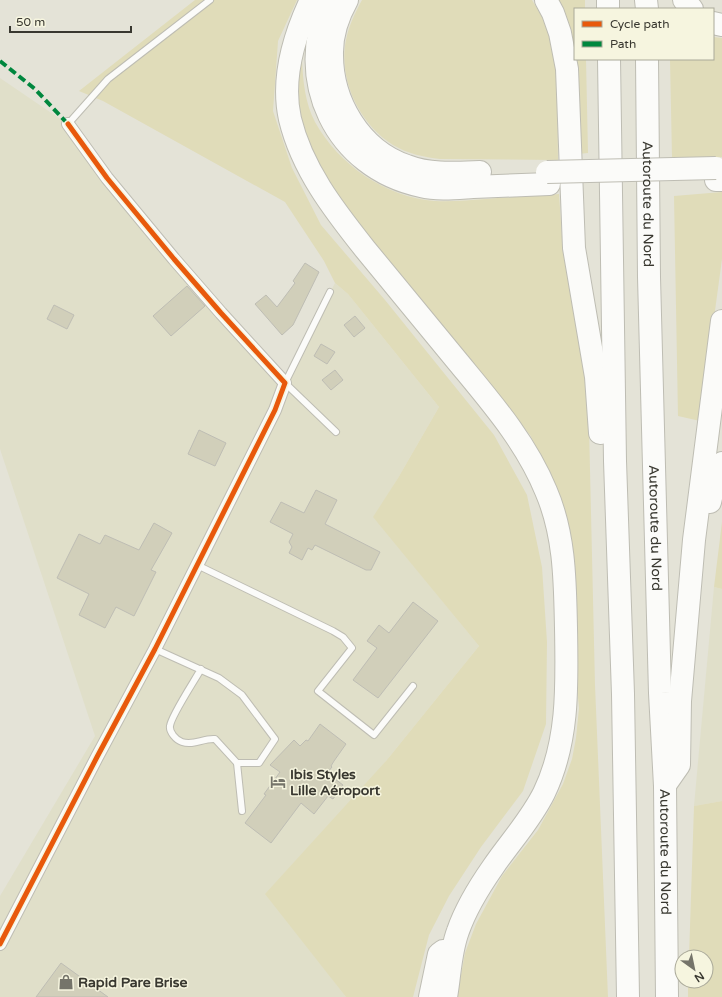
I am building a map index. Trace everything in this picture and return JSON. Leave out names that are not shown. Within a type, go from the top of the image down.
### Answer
[{"type":"highway","points":[[312,0],[296,34],[288,80],[290,117],[297,141],[305,160],[315,181],[340,218],[486,396],[519,440],[536,467],[547,492],[556,517],[562,545],[565,575],[566,674],[565,709],[557,757],[552,775],[535,809],[523,828],[493,867],[476,893],[465,915],[454,944],[446,997]]},
{"type":"highway","points":[[330,0],[321,22],[317,39],[316,56],[319,85],[326,109],[333,123],[349,145],[365,161],[392,177],[429,188],[448,188],[548,178],[719,174]]},
{"type":"highway","points":[[347,0],[338,20],[333,41],[332,52],[335,81],[341,102],[347,114],[362,136],[371,144],[389,158],[417,169],[438,172],[548,178]]},
{"type":"highway","points":[[546,0],[553,13],[560,33],[567,69],[574,248],[596,377],[601,444],[615,461]]},
{"type":"highway","points":[[684,0],[691,8]]},
{"type":"highway","points":[[609,60],[615,461],[623,701],[628,997]]},
{"type":"highway","name":"Autoroute du Nord","points":[[647,60],[649,278],[660,693],[665,786],[666,997]]},
{"type":"highway","points":[[665,786],[679,765],[680,701],[693,555],[722,321]]},
{"type":"highway","points":[[693,555],[704,538],[710,500],[722,463]]},
{"type":"highway","points":[[430,997],[439,954],[454,944]]},
{"type":"street","points":[[0,944],[155,649],[275,410],[285,383],[221,314],[174,259],[107,178],[68,124]]},
{"type":"lane","points":[[68,124],[108,79],[210,0]]},
{"type":"lane","points":[[330,292],[285,383],[336,432]]},
{"type":"lane","points":[[197,565],[343,637],[352,648],[318,690],[374,735],[413,686]]},
{"type":"lane","points":[[155,649],[219,678],[242,695],[275,739],[259,763],[237,763]]},
{"type":"lane","points":[[201,669],[173,716],[170,726],[172,735],[180,742],[193,744],[206,738],[215,739],[237,763],[242,810]]},
{"type":"shaded area","points":[[195,0],[297,0],[278,41],[273,111],[292,168],[321,225],[385,300],[494,435],[527,495],[542,567],[547,642],[546,724],[523,791],[481,847],[449,896],[429,935],[413,997],[346,997],[265,894],[386,761],[479,646],[373,517],[398,478],[439,407],[348,294],[335,283],[324,261],[285,202],[103,101],[79,91]]},
{"type":"shaded area","points":[[362,0],[532,0],[549,33],[553,48],[558,96],[558,160],[440,159],[416,155],[404,151],[381,136],[361,113],[348,85],[345,70],[344,55],[347,35],[352,19]]},
{"type":"shaded area","points":[[558,0],[585,0],[585,8],[574,8],[574,60],[586,60],[588,153],[578,154]]},
{"type":"shaded area","points":[[714,37],[722,38],[722,157],[672,158],[670,60],[714,60]]},
{"type":"shaded area","points":[[302,60],[304,84],[309,107],[315,122],[325,138],[350,165],[381,186],[416,198],[435,201],[460,201],[559,194],[563,251],[584,369],[589,426],[595,685],[608,997],[457,997],[465,953],[476,924],[502,876],[538,830],[563,784],[572,759],[579,708],[559,495],[550,473],[530,435],[351,216],[323,172],[303,132],[296,93]]},
{"type":"shaded area","points":[[0,78],[69,125],[285,382],[335,283],[348,294],[439,407],[374,517],[479,646],[386,761],[330,976],[346,997],[0,997],[0,896],[95,736],[0,449]]},
{"type":"shaded area","points":[[722,192],[722,259],[700,421],[678,416],[674,196]]},
{"type":"shaded area","points":[[722,522],[722,589],[714,587]]},
{"type":"shaded area","points":[[714,587],[722,589],[722,801],[694,806]]},
{"type":"shaded area","points":[[722,801],[722,997],[688,997],[688,989],[714,989],[714,949],[689,949],[694,806]]},
{"type":"building","points":[[305,263],[319,272],[293,325],[282,335],[255,304],[266,295],[277,307],[295,283],[293,281]]},
{"type":"building","points":[[187,286],[205,306],[171,336],[153,316]]},
{"type":"building","points":[[54,305],[74,315],[67,329],[47,319]]},
{"type":"building","points":[[355,316],[365,328],[354,337],[344,325]]},
{"type":"building","points":[[321,344],[335,352],[327,364],[314,356]]},
{"type":"building","points":[[335,370],[343,380],[331,390],[322,380]]},
{"type":"building","points":[[199,430],[226,443],[215,466],[188,454]]},
{"type":"building","points":[[316,490],[337,500],[325,524],[380,552],[371,570],[366,570],[315,545],[312,550],[308,548],[302,560],[289,553],[292,547],[289,542],[293,534],[270,522],[281,502],[304,513]]},
{"type":"building","points":[[154,523],[172,533],[151,570],[156,572],[134,616],[116,607],[105,628],[79,615],[89,594],[57,578],[79,534],[100,544],[105,535],[139,550]]},
{"type":"building","points":[[413,602],[438,621],[378,698],[353,680],[377,648],[367,641],[379,625],[389,633]]},
{"type":"building","points":[[320,724],[346,744],[327,773],[343,785],[333,799],[328,796],[314,814],[301,803],[271,843],[245,823],[266,795],[264,794],[280,772],[270,765],[294,740],[300,746],[306,740],[308,741]]},
{"type":"building","points":[[61,963],[108,997],[36,997]]},
{"type":"marked path","points":[[0,61],[35,89],[68,124]]},
{"type":"cycle path","points":[[0,944],[155,649],[275,410],[285,383],[174,259],[107,178],[68,124]]},
{"type":"place","name":"Ibis Styles Lille Aéroport","points":[[278,782]]},
{"type":"place","name":"Rapid Pare Brise","points":[[66,982]]}]
